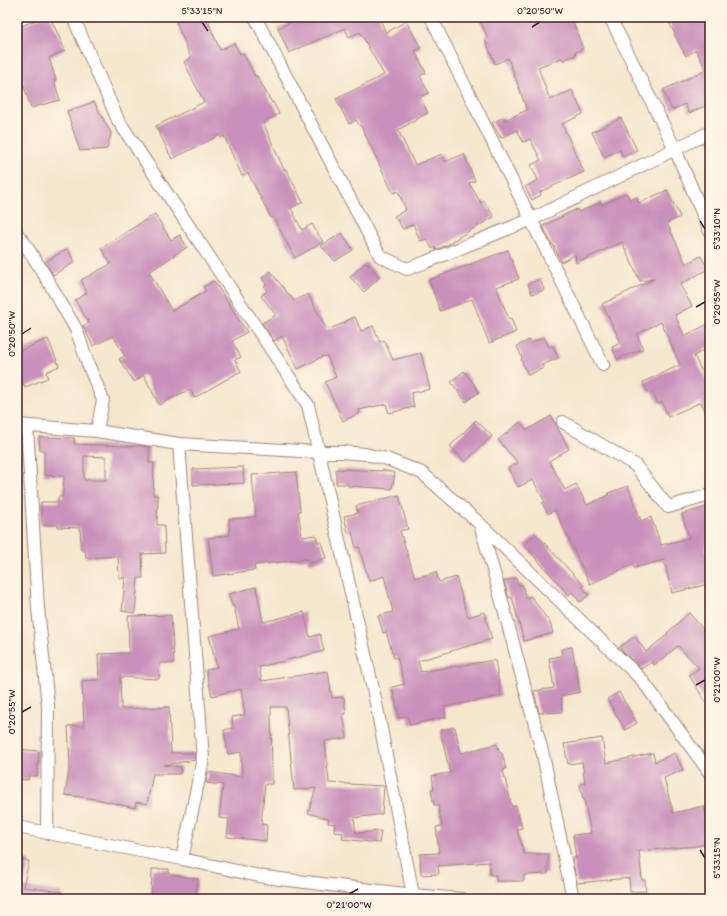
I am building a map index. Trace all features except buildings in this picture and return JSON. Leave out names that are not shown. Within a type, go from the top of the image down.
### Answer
[{"type":"street","points":[[72,17],[118,120],[308,405],[375,698],[413,895]]},
{"type":"street","points":[[255,17],[380,256],[407,269],[532,219],[710,132]]},
{"type":"street","points":[[431,17],[603,365]]},
{"type":"street","points":[[610,17],[675,149],[710,231]]},
{"type":"street","points":[[17,234],[44,274],[76,329],[88,364],[103,400],[97,431]]},
{"type":"street","points":[[563,422],[635,465],[668,507],[710,495]]},
{"type":"street","points":[[47,833],[48,706],[22,426],[97,431],[179,444],[365,454],[387,459],[422,474],[479,523],[642,680],[710,773]]},
{"type":"street","points":[[179,444],[203,759],[182,859]]},
{"type":"street","points":[[479,523],[498,587],[543,755],[573,899]]},
{"type":"street","points":[[17,827],[182,859],[264,877],[413,895],[462,899]]}]
